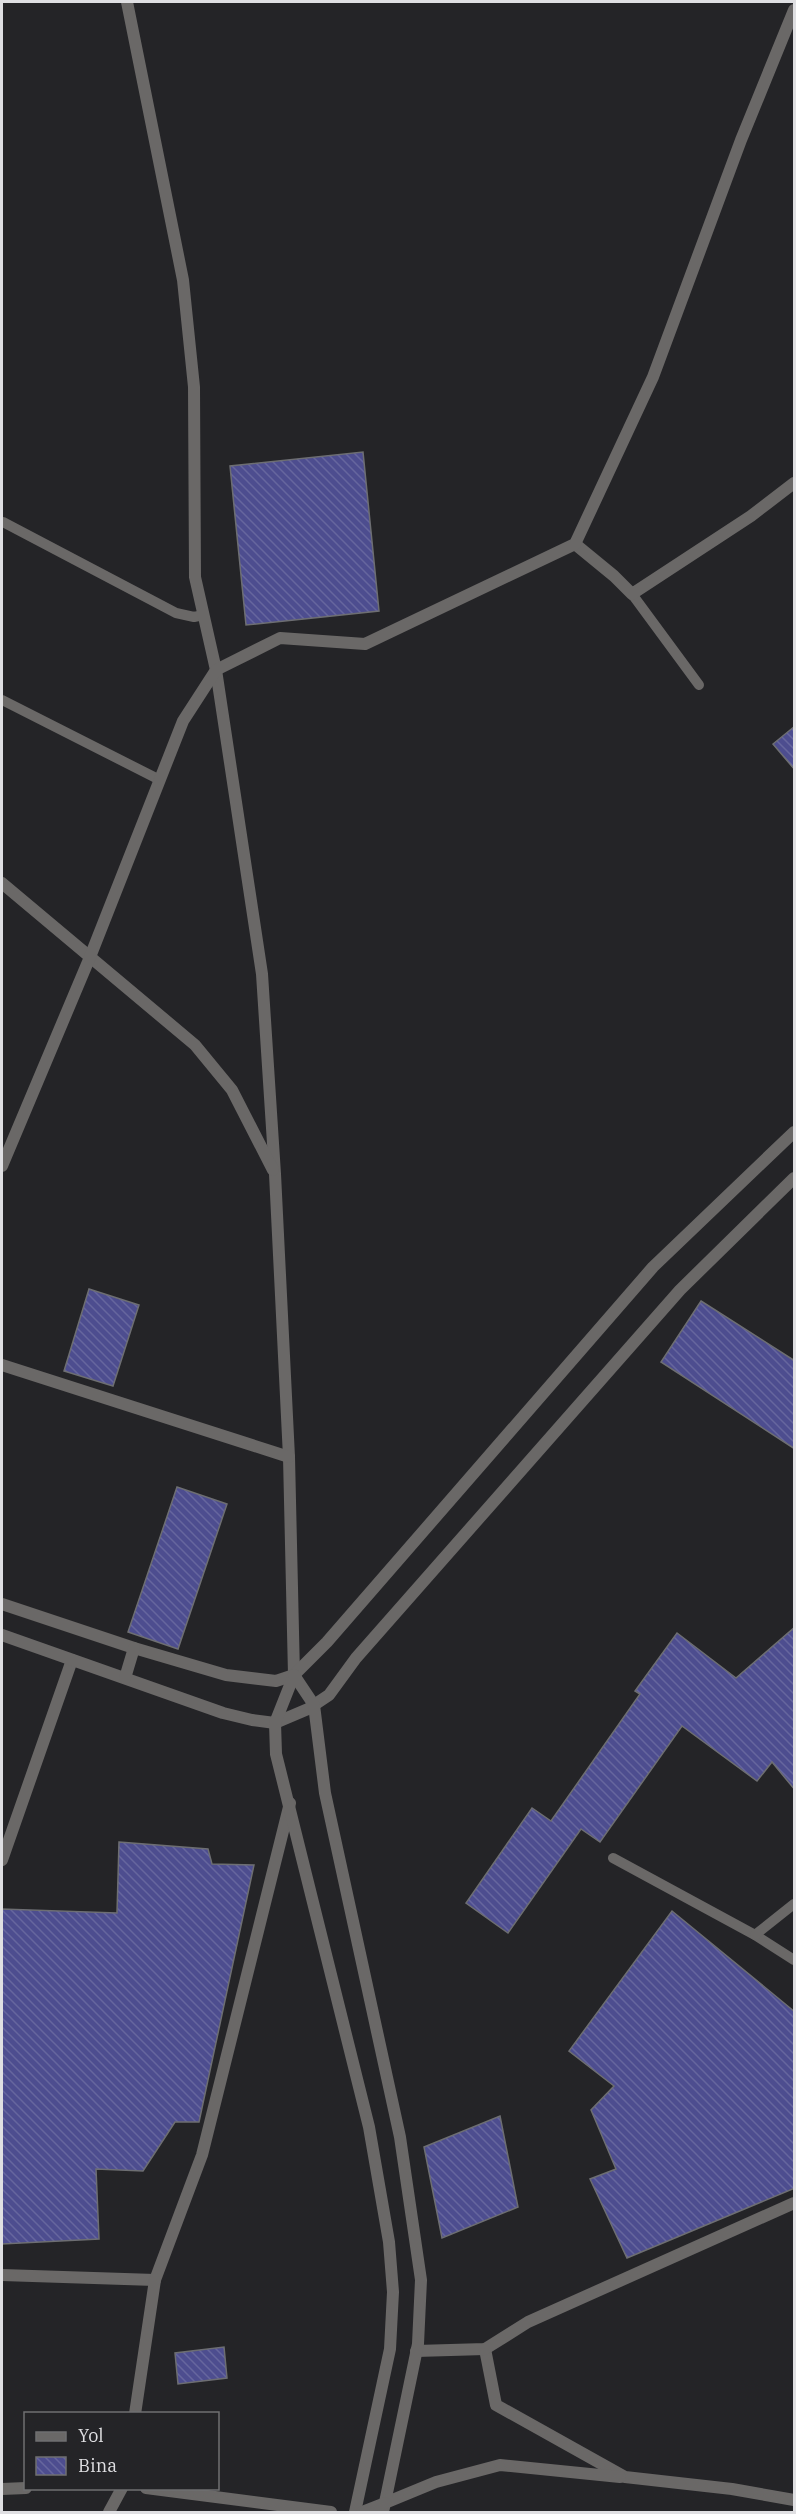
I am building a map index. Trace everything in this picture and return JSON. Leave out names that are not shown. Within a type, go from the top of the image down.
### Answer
[{"type":"street","points":[[127,2],[183,279],[194,387],[195,577],[216,670],[262,974],[275,1174],[289,1457],[294,1675],[275,1723],[276,1754],[369,2127],[389,2242],[393,2292],[390,2349],[355,2512]]},
{"type":"street","points":[[2,1166],[90,957],[183,721],[216,670],[280,638],[365,644],[575,544],[653,377],[741,140],[795,10]]},
{"type":"street","points":[[575,544],[632,594],[752,516],[795,483]]},
{"type":"street","points":[[2,883],[195,1045],[232,1090],[275,1174]]},
{"type":"street","points":[[2,1604],[134,1648],[226,1675],[276,1681],[294,1675],[327,1642],[653,1267],[795,1132]]},
{"type":"street","points":[[2,1635],[223,1713],[252,1720],[275,1723],[314,1705],[328,1695],[356,1658],[680,1290],[792,1184]]},
{"type":"street","points":[[2,1365],[289,1457]]},
{"type":"street","points":[[125,1678],[134,1648]]},
{"type":"street","points":[[2,1860],[72,1660]]},
{"type":"street","points":[[294,1675],[314,1705],[325,1793],[400,2137],[421,2280],[421,2310],[416,2351],[384,2508]]},
{"type":"street","points":[[135,2412],[155,2280],[202,2155],[290,1803]]},
{"type":"street","points":[[416,2351],[484,2349],[528,2322],[795,2203]]},
{"type":"street","points":[[2,2275],[155,2280]]},
{"type":"street","points":[[484,2349],[496,2405],[625,2477]]},
{"type":"street","points":[[362,2512],[384,2508],[436,2482],[500,2465],[732,2489],[795,2500]]},
{"type":"street","points":[[2,2489],[24,2488]]},
{"type":"street","points":[[109,2512],[121,2490]]},
{"type":"street","points":[[161,2490],[331,2512]]},
{"type":"lane","points":[[3,522],[176,614],[194,617],[203,615]]},
{"type":"lane","points":[[632,594],[699,685]]},
{"type":"lane","points":[[2,700],[160,780]]},
{"type":"lane","points":[[613,1858],[755,1935],[795,1960]]},
{"type":"lane","points":[[755,1935],[795,1904]]},
{"type":"building","points":[[363,452],[379,611],[246,625],[230,466]]},
{"type":"building","points":[[795,726],[795,770],[773,744]]},
{"type":"building","points":[[89,1289],[139,1305],[113,1386],[64,1371]]},
{"type":"building","points":[[701,1301],[795,1361],[795,1449],[661,1362]]},
{"type":"building","points":[[177,1487],[227,1504],[178,1649],[128,1632]]},
{"type":"building","points":[[795,1627],[795,1790],[772,1762],[757,1781],[682,1726],[600,1842],[581,1829],[508,1933],[466,1903],[532,1808],[551,1821],[640,1694],[635,1691],[677,1633],[736,1678]]},
{"type":"building","points":[[119,1842],[208,1849],[212,1864],[254,1865],[199,2122],[175,2122],[143,2171],[96,2169],[99,2239],[2,2244],[2,1909],[117,1913]]},
{"type":"building","points":[[672,1911],[795,2012],[795,2188],[627,2258],[590,2179],[616,2169],[591,2110],[614,2086],[569,2051]]},
{"type":"building","points":[[500,2116],[518,2207],[442,2238],[424,2147]]},
{"type":"building","points":[[224,2347],[227,2378],[178,2384],[175,2353]]}]
